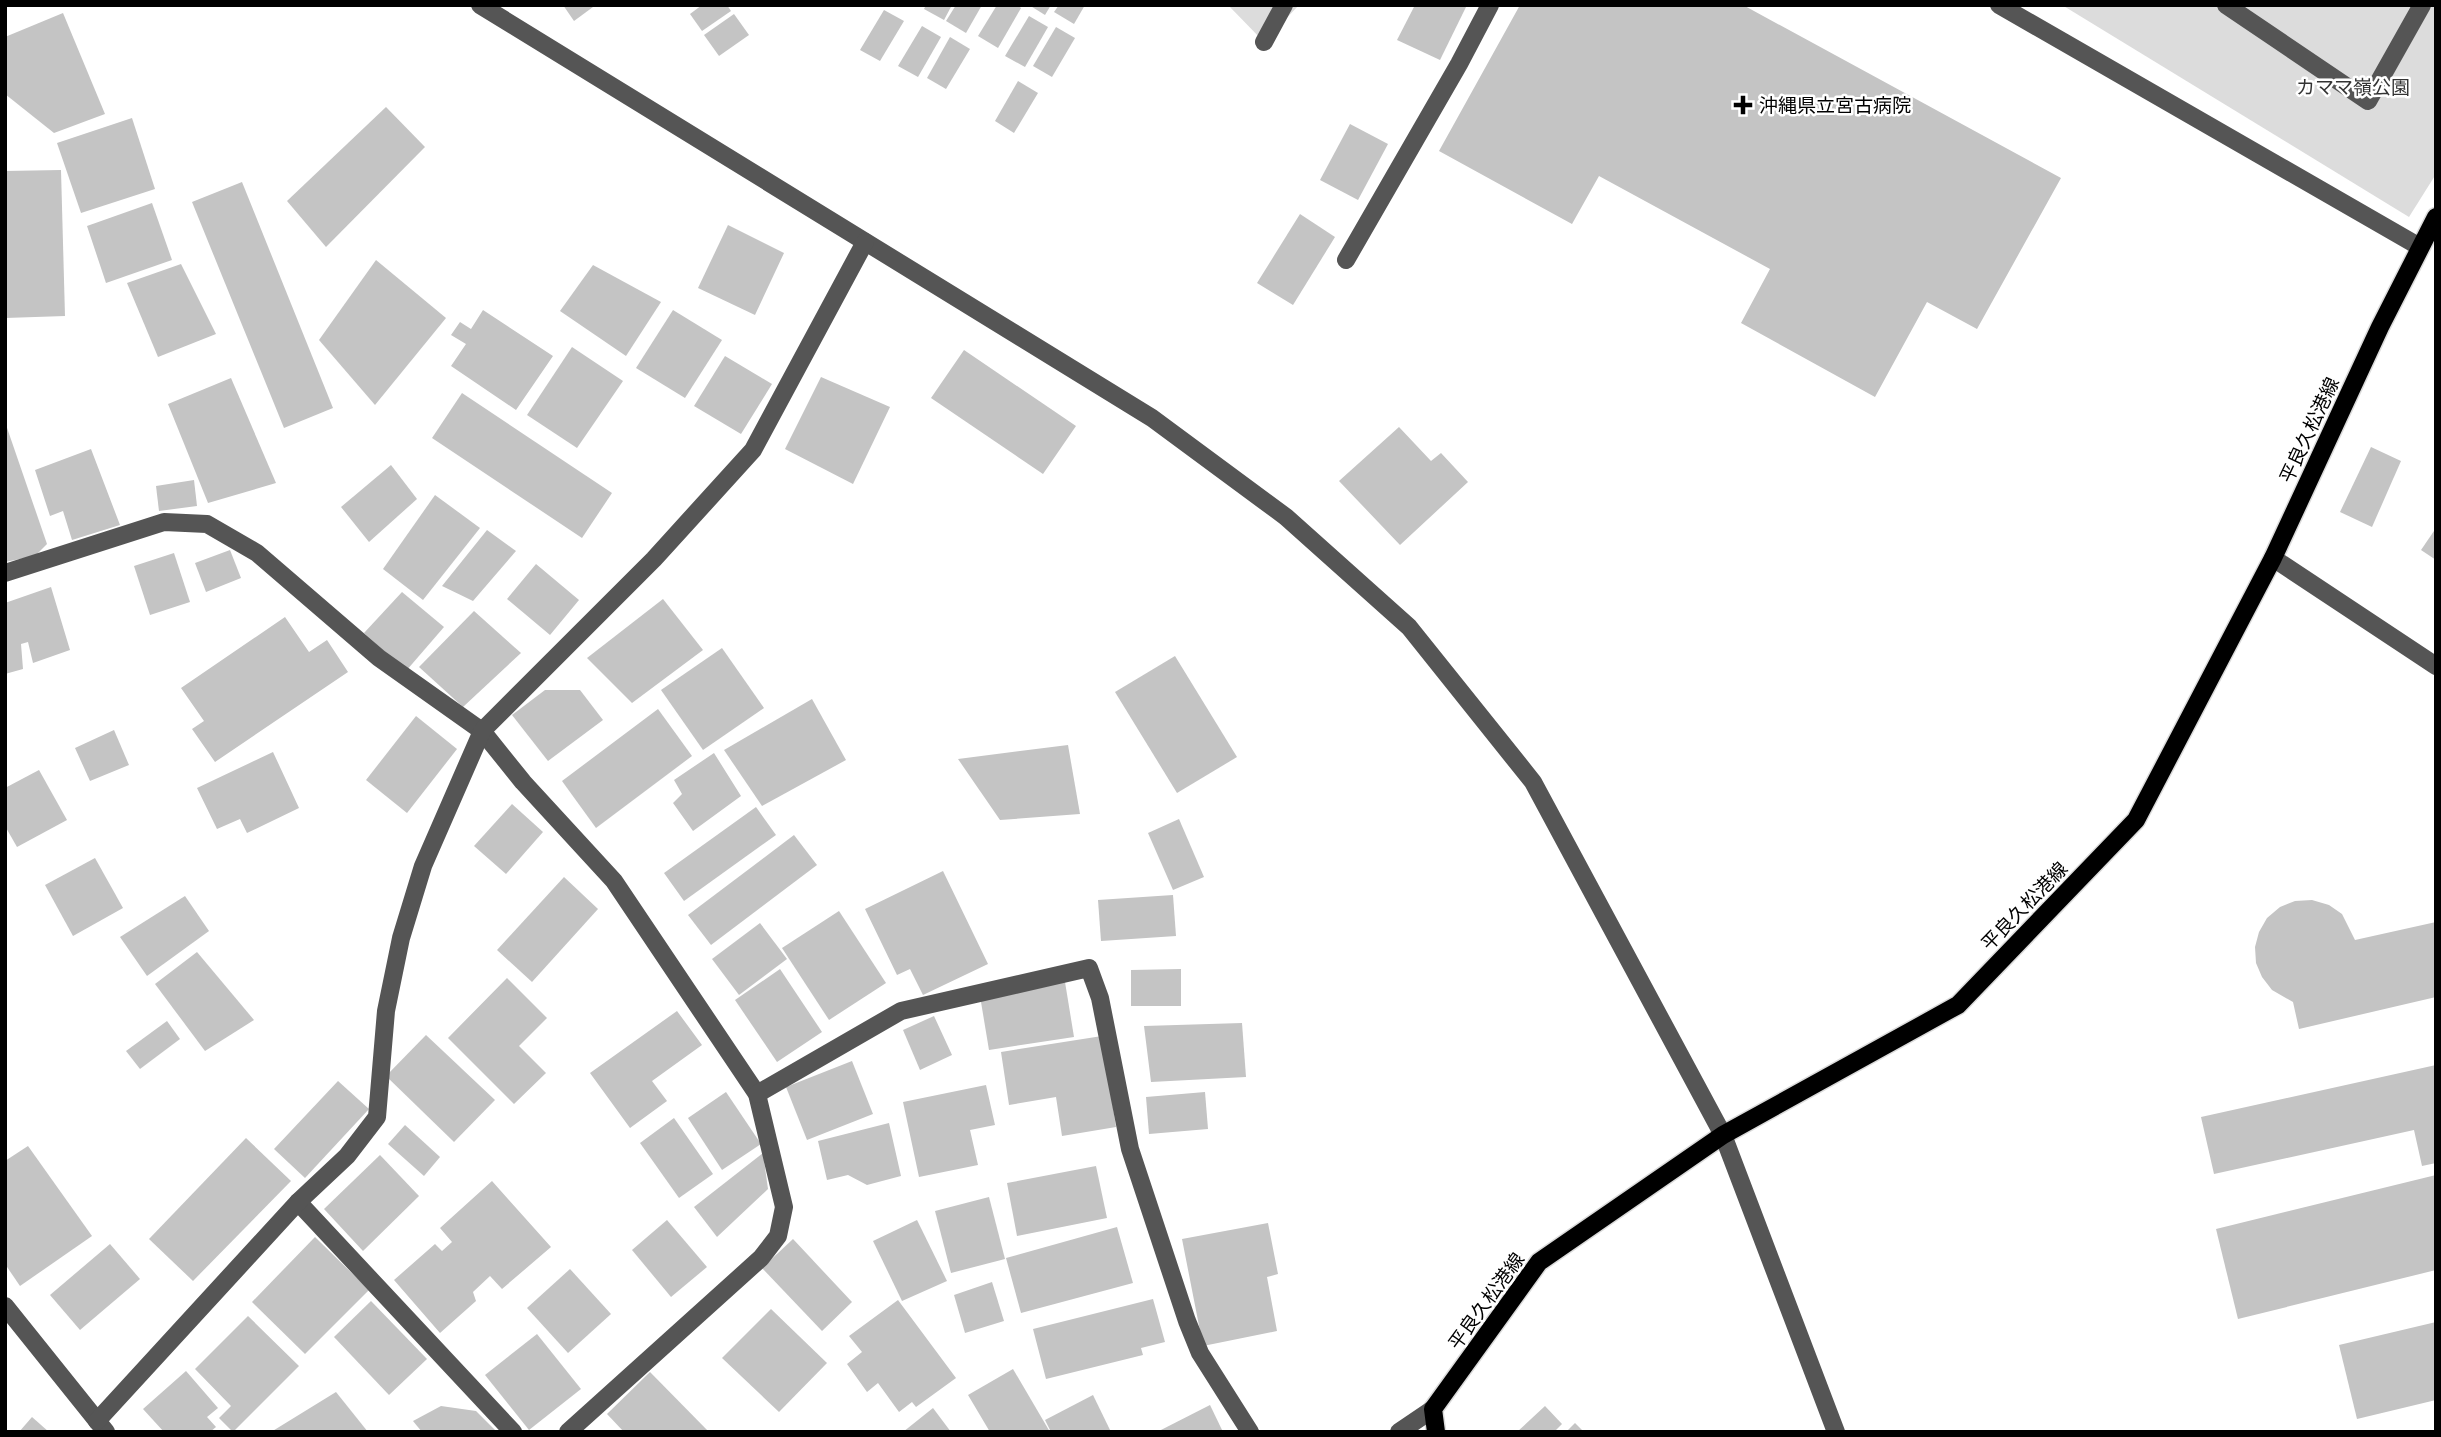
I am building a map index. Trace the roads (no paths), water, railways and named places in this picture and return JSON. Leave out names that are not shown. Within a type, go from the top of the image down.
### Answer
[{"type":"main road","name":"平良久松港線","points":[[1433,1409],[1539,1262],[1723,1135],[1958,1005],[2136,820],[2273,558],[2436,217]]},
{"type":"main road","points":[[1433,1409],[1436,1432]]},
{"type":"street","points":[[480,5],[1152,418],[1286,517],[1409,627],[1533,782],[1723,1135],[1836,1432]]},
{"type":"street","points":[[1264,42],[1284,5]]},
{"type":"street","points":[[1346,260],[1489,5]]},
{"type":"street","points":[[1999,5],[2420,247]]},
{"type":"street","points":[[2226,5],[2368,101],[2422,5]]},
{"type":"street","points":[[5,1306],[102,1426],[298,1202],[346,1157],[377,1117],[386,1011],[401,938],[423,866],[482,731],[654,559],[753,450],[865,242]]},
{"type":"street","points":[[5,573],[164,522],[207,524],[257,553],[379,658],[482,731],[523,782],[614,881],[757,1094],[784,1207],[778,1236],[761,1258],[568,1432]]},
{"type":"street","points":[[2273,558],[2436,666]]},
{"type":"street","points":[[757,1094],[901,1011],[1089,968],[1100,999],[1130,1149],[1187,1321],[1200,1353],[1250,1432]]},
{"type":"street","points":[[298,1202],[513,1432]]},
{"type":"street","points":[[1399,1432],[1433,1409]]},
{"type":"place","name":"沖縄県立宮古病院","points":[[1743,105]]},
{"type":"park label","name":"カママ嶺公園","points":[[2353,87]]}]
